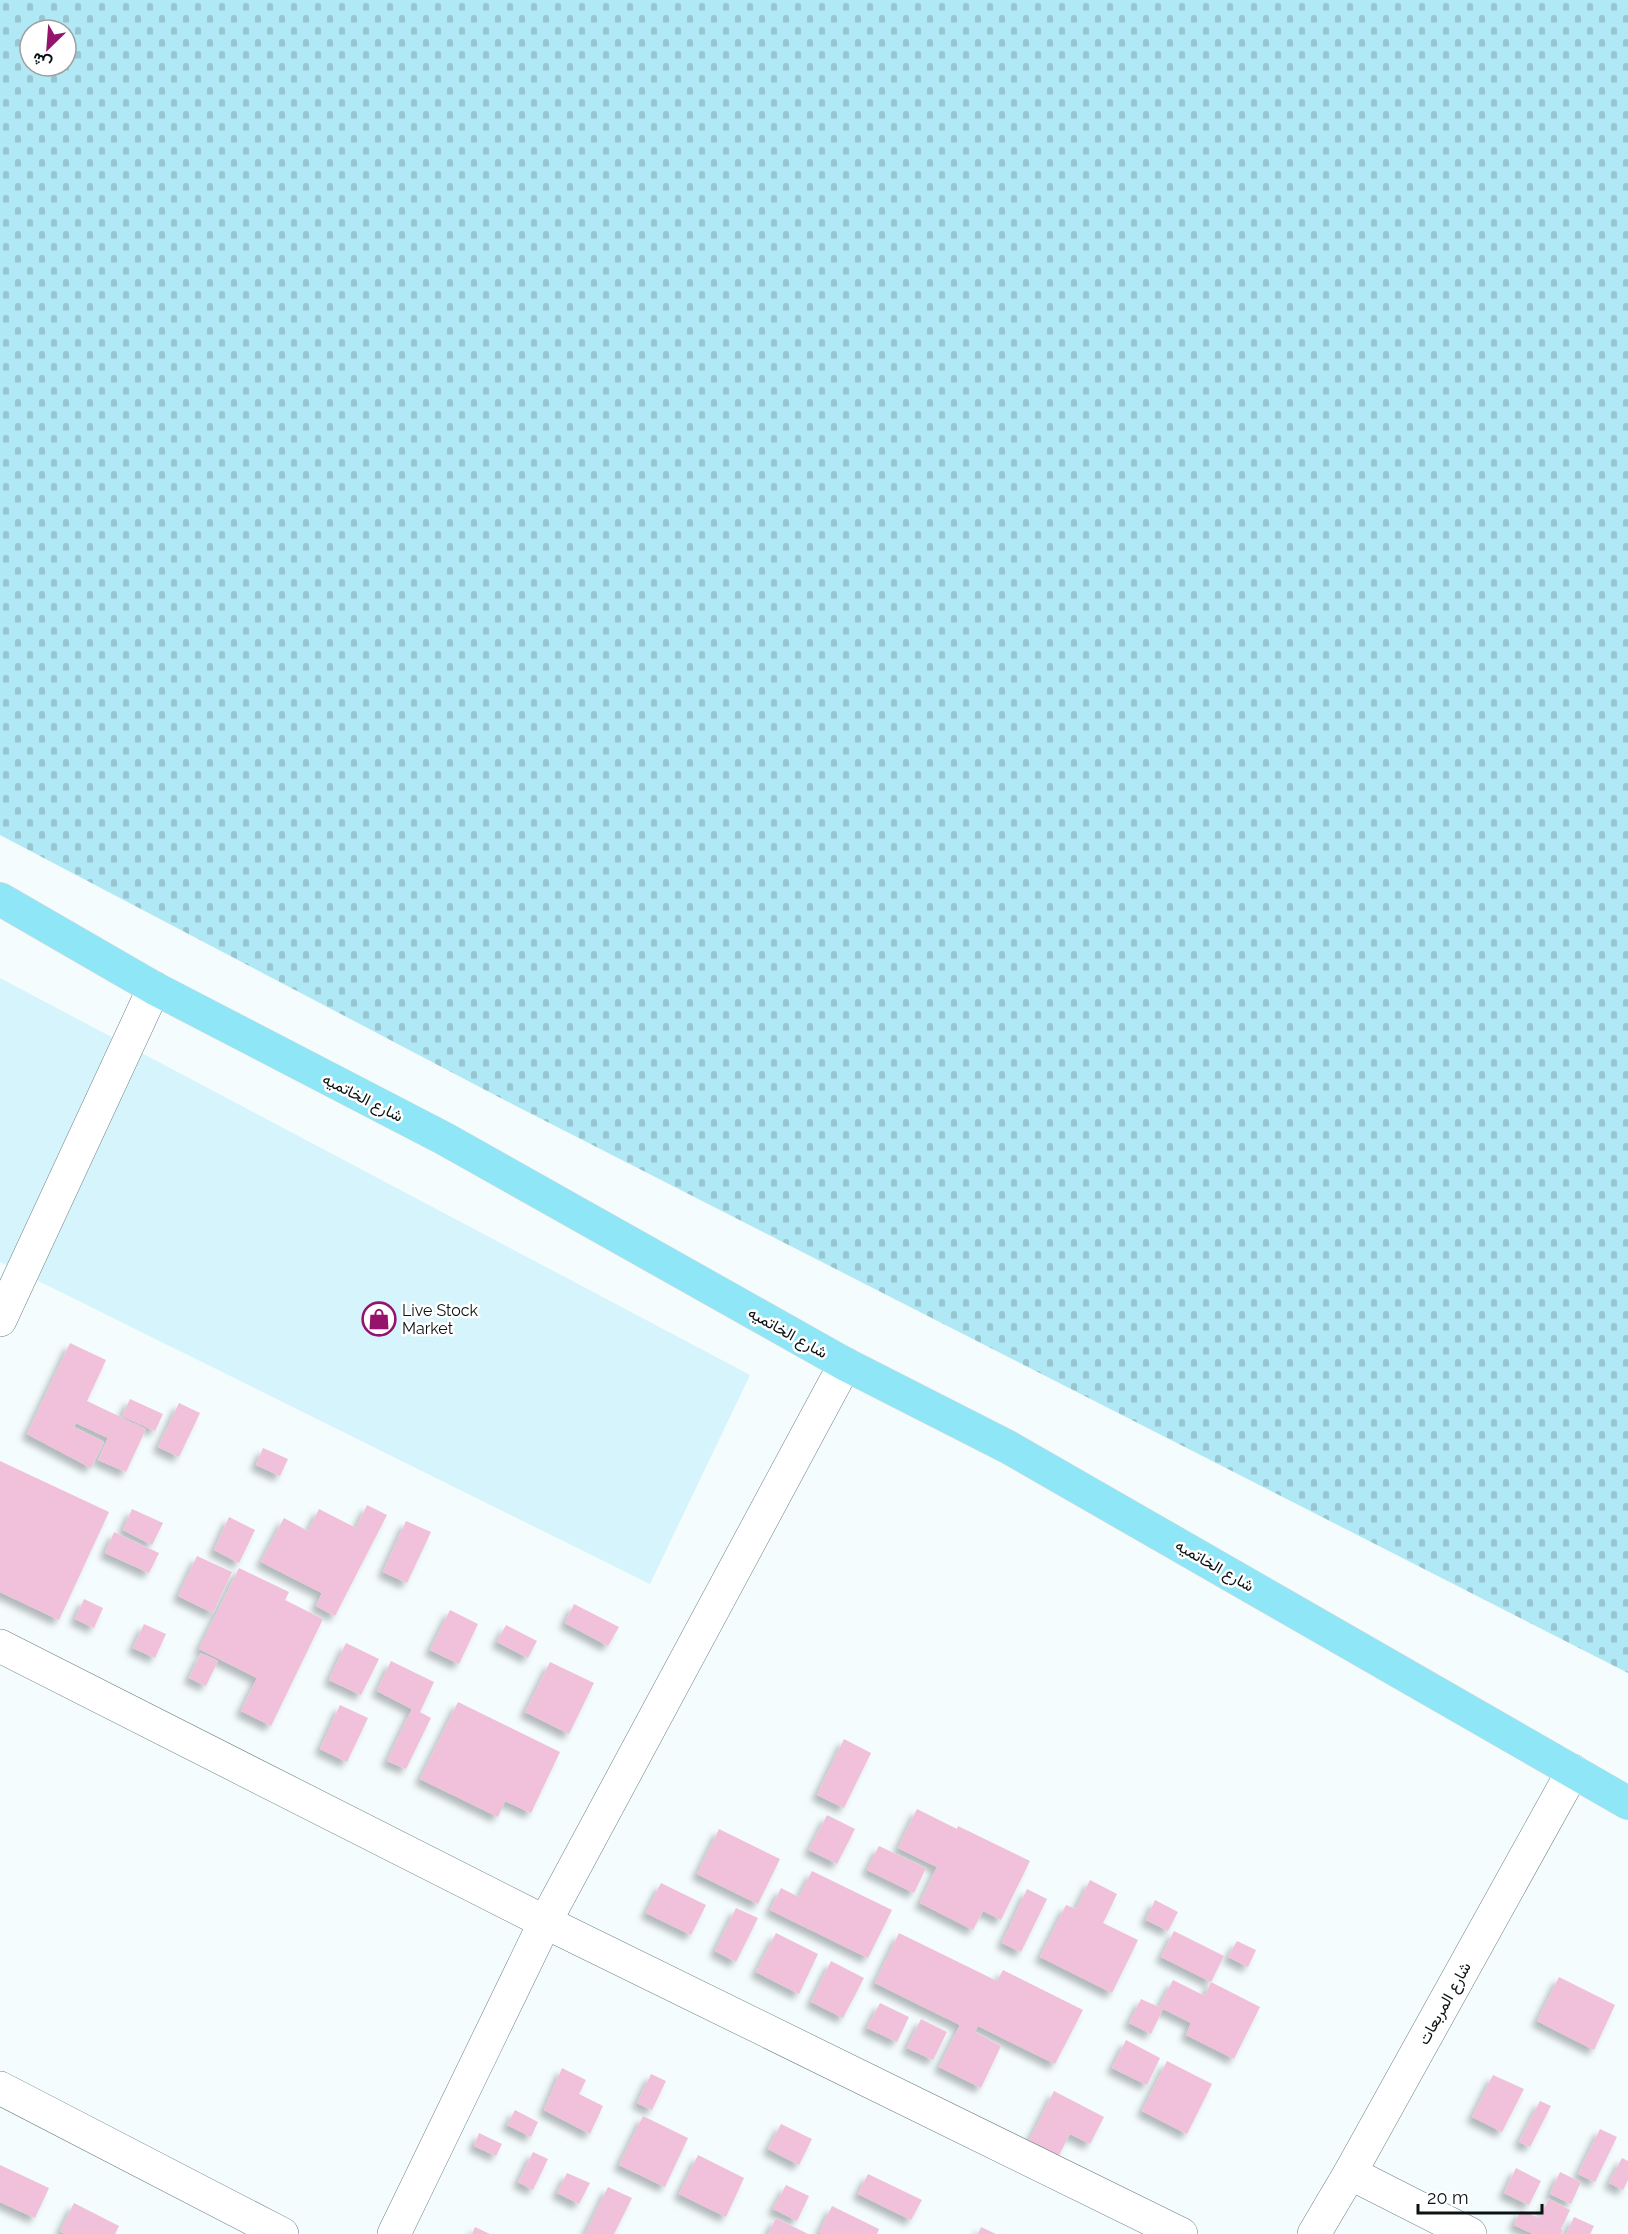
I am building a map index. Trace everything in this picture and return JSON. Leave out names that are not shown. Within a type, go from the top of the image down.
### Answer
[{"type":"main road","name":"شارع الخاتميه","points":[[0,899],[154,988],[445,1139],[845,1364],[1008,1448],[1628,1803]]},
{"type":"street","points":[[0,1320],[154,988]]},
{"type":"street","points":[[394,2234],[545,1922],[845,1364]]},
{"type":"street","points":[[0,1646],[545,1922],[1181,2234]]},
{"type":"street","name":"شارع المربعات","points":[[1314,2234],[1573,1771]]},
{"type":"street","points":[[0,2088],[282,2234]]},
{"type":"street","points":[[1350,2173],[1470,2234]]},
{"type":"shaded area","name":"Live Stock Market","points":[[0,978],[750,1375],[650,1584],[0,1262]]},
{"type":"green space","points":[[0,0],[1628,0],[1628,1673],[514,1105],[0,835]]},
{"type":"building","points":[[70,1343],[106,1360],[87,1401],[146,1429],[126,1472],[98,1460],[108,1438],[76,1423],[74,1427],[104,1442],[91,1468],[27,1434]]},
{"type":"building","points":[[130,1399],[163,1414],[155,1431],[122,1416]]},
{"type":"building","points":[[179,1403],[200,1413],[179,1457],[158,1447]]},
{"type":"building","points":[[263,1448],[288,1459],[280,1476],[256,1465]]},
{"type":"building","points":[[0,1461],[109,1512],[59,1620],[0,1592]]},
{"type":"building","points":[[367,1505],[387,1515],[335,1616],[316,1606],[322,1593],[261,1562],[284,1518],[308,1531],[319,1509],[356,1528]]},
{"type":"building","points":[[132,1509],[163,1523],[152,1545],[123,1530]]},
{"type":"building","points":[[229,1517],[255,1530],[239,1563],[214,1550]]},
{"type":"building","points":[[406,1521],[431,1532],[407,1583],[383,1572]]},
{"type":"building","points":[[114,1532],[159,1553],[149,1573],[105,1553]]},
{"type":"building","points":[[197,1556],[232,1572],[213,1613],[178,1596]]},
{"type":"building","points":[[239,1568],[289,1592],[285,1600],[323,1619],[271,1726],[241,1711],[257,1678],[199,1649]]},
{"type":"building","points":[[84,1599],[103,1608],[94,1628],[75,1619]]},
{"type":"building","points":[[574,1604],[619,1627],[608,1646],[565,1623]]},
{"type":"building","points":[[450,1610],[478,1624],[459,1664],[430,1650]]},
{"type":"building","points":[[144,1624],[166,1634],[155,1658],[133,1648]]},
{"type":"building","points":[[506,1625],[537,1641],[528,1658],[497,1642]]},
{"type":"building","points":[[346,1643],[379,1659],[361,1695],[329,1680]]},
{"type":"building","points":[[201,1653],[218,1661],[206,1686],[189,1678]]},
{"type":"building","points":[[391,1661],[434,1682],[420,1712],[431,1718],[406,1769],[387,1761],[412,1709],[377,1691]]},
{"type":"building","points":[[550,1662],[594,1683],[569,1734],[525,1712]]},
{"type":"building","points":[[458,1702],[560,1752],[531,1813],[505,1801],[498,1817],[420,1779]]},
{"type":"building","points":[[340,1705],[368,1718],[347,1762],[320,1749]]},
{"type":"building","points":[[844,1739],[871,1753],[844,1808],[817,1795]]},
{"type":"building","points":[[917,1809],[1030,1861],[1001,1920],[983,1911],[973,1930],[920,1903],[937,1867],[898,1848]]},
{"type":"building","points":[[827,1815],[855,1829],[837,1864],[809,1850]]},
{"type":"building","points":[[719,1829],[780,1859],[758,1904],[697,1874]]},
{"type":"building","points":[[879,1846],[926,1868],[914,1893],[867,1870]]},
{"type":"building","points":[[812,1871],[892,1910],[868,1958],[770,1910],[781,1888],[799,1897]]},
{"type":"building","points":[[1090,1880],[1117,1894],[1103,1923],[1138,1940],[1112,1993],[1040,1957],[1066,1905],[1076,1909]]},
{"type":"building","points":[[661,1883],[706,1905],[691,1935],[646,1913]]},
{"type":"building","points":[[1027,1889],[1047,1899],[1021,1952],[1002,1943]]},
{"type":"building","points":[[1155,1900],[1178,1912],[1168,1931],[1146,1920]]},
{"type":"building","points":[[736,1908],[758,1918],[736,1962],[715,1951]]},
{"type":"building","points":[[1174,1931],[1224,1956],[1211,1982],[1161,1957]]},
{"type":"building","points":[[776,1933],[818,1954],[799,1994],[756,1972]]},
{"type":"building","points":[[899,1933],[997,1981],[1003,1970],[1083,2010],[1055,2064],[978,2026],[975,2032],[1001,2046],[981,2088],[939,2067],[960,2025],[875,1983]]},
{"type":"building","points":[[1237,1941],[1256,1950],[1248,1967],[1228,1957]]},
{"type":"building","points":[[831,1961],[864,1978],[843,2018],[811,2002]]},
{"type":"building","points":[[1559,1977],[1615,2005],[1594,2050],[1537,2021]]},
{"type":"building","points":[[1173,1980],[1205,1996],[1211,1982],[1260,2007],[1234,2059],[1186,2035],[1191,2023],[1163,2009],[1151,2034],[1129,2023],[1141,1999],[1159,2007]]},
{"type":"building","points":[[880,2003],[909,2017],[897,2042],[867,2028]]},
{"type":"building","points":[[921,2019],[947,2032],[933,2060],[907,2048]]},
{"type":"building","points":[[1126,2040],[1160,2058],[1147,2085],[1112,2068]]},
{"type":"building","points":[[1167,2061],[1212,2084],[1187,2134],[1142,2111]]},
{"type":"building","points":[[562,2068],[586,2080],[579,2094],[603,2106],[590,2134],[544,2110]]},
{"type":"building","points":[[651,2074],[666,2081],[652,2110],[637,2103]]},
{"type":"building","points":[[1493,2075],[1524,2089],[1502,2132],[1472,2117]]},
{"type":"building","points":[[1054,2091],[1104,2117],[1090,2144],[1070,2134],[1058,2157],[1029,2141]]},
{"type":"building","points":[[1540,2101],[1551,2106],[1530,2147],[1519,2142]]},
{"type":"building","points":[[515,2110],[538,2122],[531,2137],[507,2125]]},
{"type":"building","points":[[643,2116],[688,2138],[665,2187],[619,2165]]},
{"type":"building","points":[[781,2124],[812,2139],[799,2165],[768,2149]]},
{"type":"building","points":[[1600,2129],[1617,2137],[1595,2182],[1578,2174]]},
{"type":"building","points":[[479,2133],[502,2144],[496,2156],[474,2146]]},
{"type":"building","points":[[533,2152],[548,2159],[533,2190],[518,2182]]},
{"type":"building","points":[[698,2155],[744,2178],[726,2217],[679,2194]]},
{"type":"building","points":[[1622,2158],[1628,2161],[1628,2180],[1623,2190],[1609,2183]]},
{"type":"building","points":[[0,2165],[49,2188],[35,2218],[0,2202]]},
{"type":"building","points":[[1516,2168],[1541,2181],[1529,2205],[1504,2193]]},
{"type":"building","points":[[1560,2172],[1581,2182],[1571,2204],[1550,2194]]},
{"type":"building","points":[[567,2173],[590,2183],[579,2204],[557,2193]]},
{"type":"building","points":[[868,2174],[922,2200],[911,2220],[858,2194]]},
{"type":"building","points":[[786,2185],[809,2196],[797,2221],[773,2209]]},
{"type":"building","points":[[608,2187],[632,2198],[614,2234],[585,2234]]},
{"type":"building","points":[[1549,2199],[1570,2210],[1561,2234],[1533,2234],[1514,2225],[1521,2210],[1539,2218]]},
{"type":"building","points":[[74,2203],[119,2226],[115,2234],[65,2234],[60,2231]]},
{"type":"building","points":[[832,2206],[879,2229],[877,2234],[819,2233]]},
{"type":"building","points":[[1574,2217],[1594,2226],[1590,2234],[1566,2234]]},
{"type":"building","points":[[776,2218],[808,2234],[768,2234]]},
{"type":"building","points":[[475,2227],[490,2234],[472,2234]]},
{"type":"building","points":[[981,2227],[996,2234],[978,2234]]},
{"type":"place","name":"Live Stock Market","points":[[379,1319]]}]
